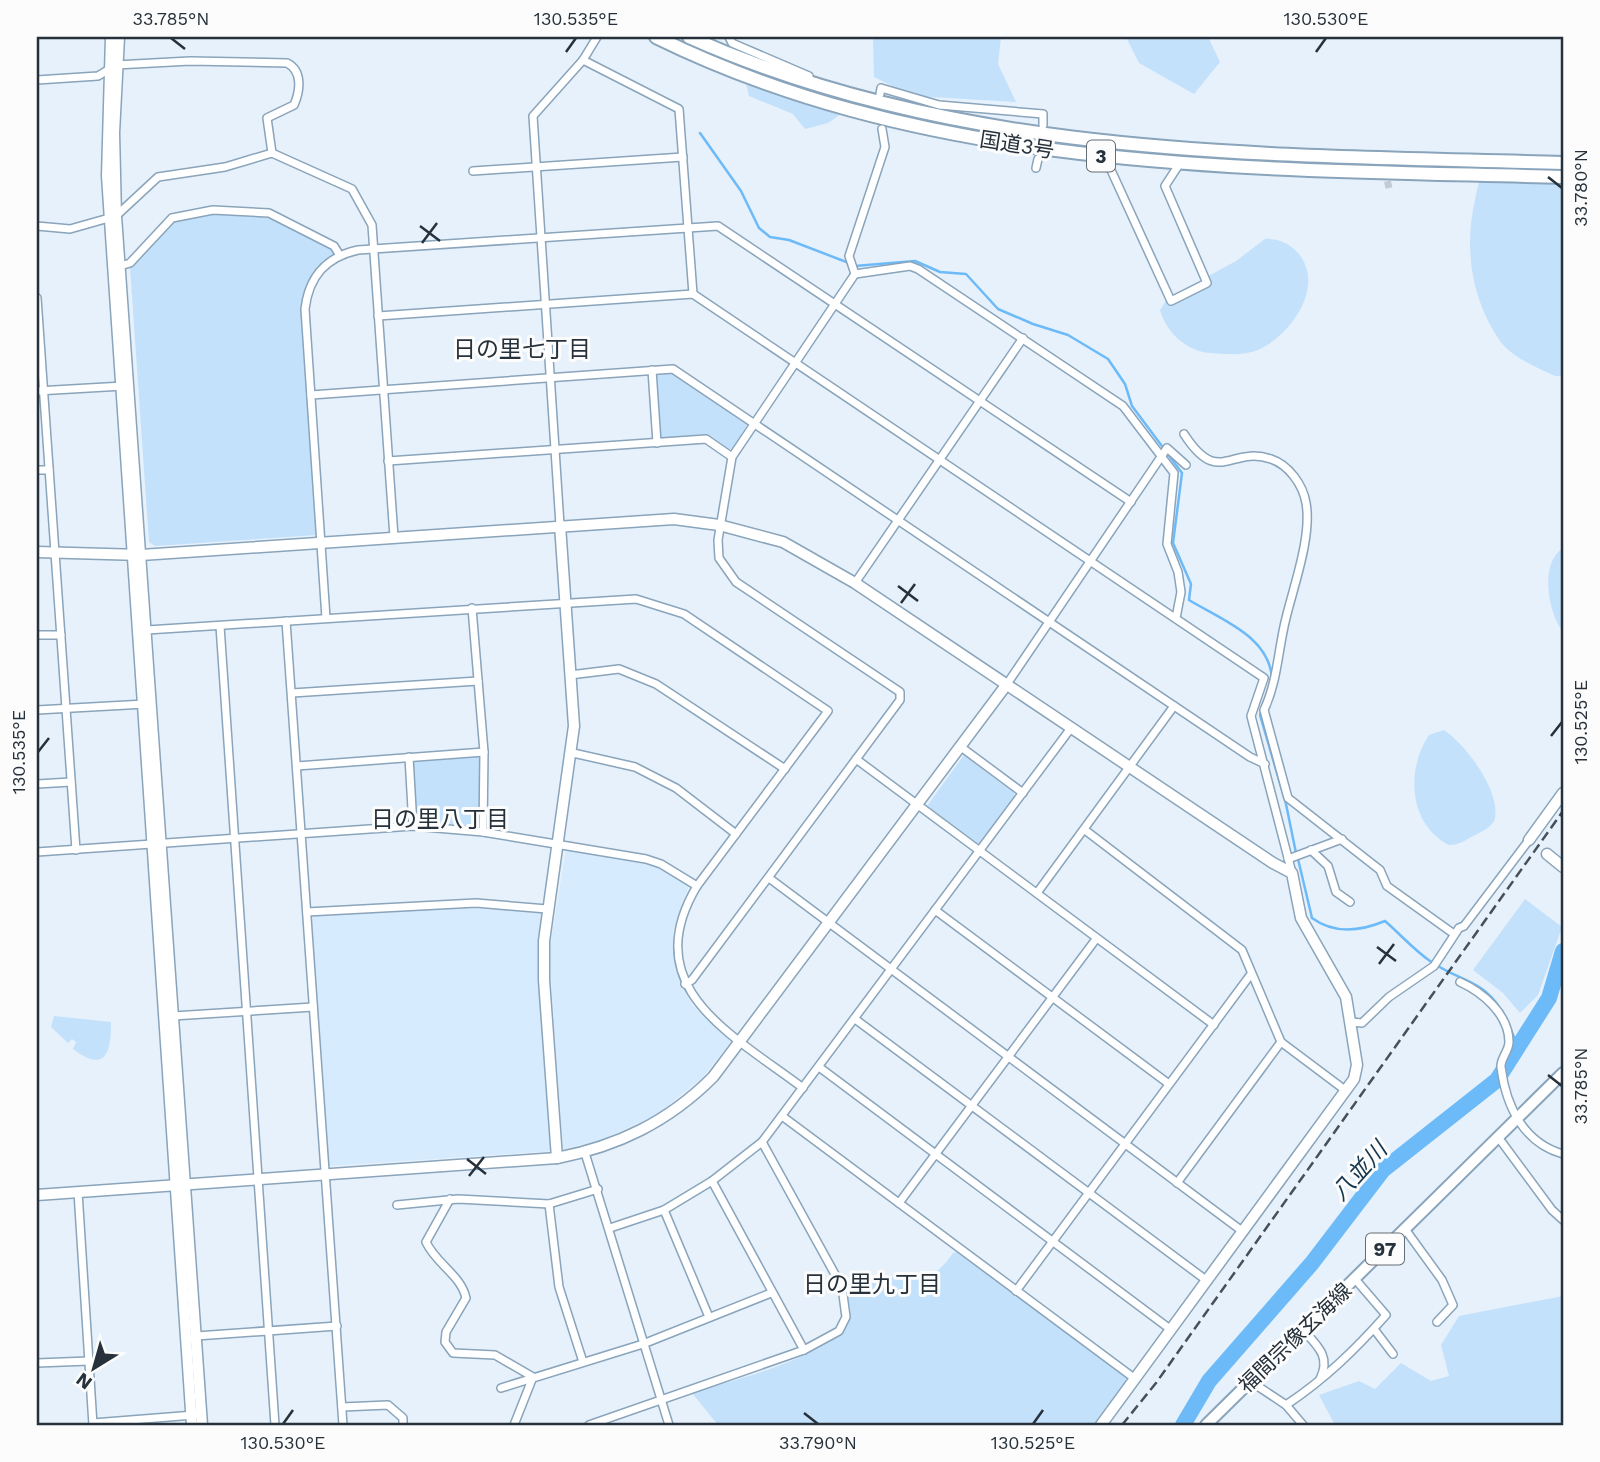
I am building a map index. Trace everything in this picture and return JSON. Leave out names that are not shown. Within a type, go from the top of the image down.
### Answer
[{"type":"highway","name":"国道3号","points":[[656,37],[759,80],[884,119],[978,139],[1105,157],[1181,162],[1563,177]]},
{"type":"highway","name":"国道3号","points":[[689,37],[765,67],[850,95],[971,124],[1121,144],[1563,163]]},
{"type":"main road","name":"福間宗像玄海線","points":[[1206,1425],[1563,1073]]},
{"type":"street","points":[[111,37],[113,217],[157,846],[174,1185],[197,1420]]},
{"type":"street","points":[[113,68],[119,37]]},
{"type":"street","points":[[557,1158],[544,980],[547,909],[573,753],[533,116],[583,60],[597,37]]},
{"type":"street","points":[[729,37],[732,43],[744,49],[807,76],[835,82],[850,95]]},
{"type":"street","points":[[583,60],[679,109],[693,294]]},
{"type":"street","points":[[37,80],[98,76],[113,68],[241,61],[287,63],[292,66],[299,84],[299,94],[294,105],[267,118],[272,153]]},
{"type":"street","points":[[880,94],[881,88],[939,105],[1043,114],[1043,125]]},
{"type":"street","points":[[855,274],[849,256],[885,147],[882,130]]},
{"type":"street","points":[[37,226],[70,229],[113,217],[158,177],[225,167],[272,153],[352,189],[372,225],[394,537]]},
{"type":"street","points":[[473,171],[683,156]]},
{"type":"street","points":[[1105,157],[1171,301],[1208,284],[1165,186],[1181,162]]},
{"type":"street","points":[[120,266],[130,262],[172,218],[213,210],[269,212],[334,246],[339,254]]},
{"type":"street","points":[[113,217],[120,266],[125,386]]},
{"type":"street","points":[[326,618],[306,296],[318,272],[339,254],[373,249],[718,226],[1131,502]]},
{"type":"street","points":[[685,984],[692,981],[900,700],[900,692],[736,582],[719,558],[719,525],[732,457],[855,274],[910,266],[940,281],[1123,406],[1174,473],[1176,480],[1167,544],[1178,572],[1181,592],[1175,618]]},
{"type":"street","points":[[378,317],[693,294],[1264,678],[1251,716],[1301,918],[1346,997],[1357,1065],[1354,1079],[1101,1425]]},
{"type":"street","points":[[37,298],[40,391],[49,470],[76,850]]},
{"type":"street","points":[[855,583],[1023,338]]},
{"type":"street","points":[[311,395],[673,369],[1174,706],[1265,764]]},
{"type":"street","points":[[652,370],[657,443]]},
{"type":"street","points":[[40,391],[125,386]]},
{"type":"street","points":[[1184,434],[1196,452],[1212,462],[1270,458],[1291,472],[1303,491],[1308,513],[1274,685],[1264,710],[1288,798],[1380,870],[1387,886],[1454,934]]},
{"type":"street","points":[[388,461],[706,439],[732,457]]},
{"type":"street","points":[[37,1195],[557,1158],[585,1153],[632,1136],[677,1110],[713,1077],[830,924],[1007,684],[1167,448],[1186,465]]},
{"type":"street","points":[[37,470],[49,470]]},
{"type":"street","points":[[37,552],[137,555],[674,519],[719,525],[783,542],[855,583],[1292,873]]},
{"type":"street","points":[[137,555],[147,630],[147,703]]},
{"type":"street","points":[[147,630],[565,602],[636,600],[684,614],[828,711],[697,886],[686,904],[676,937],[681,974],[699,1007],[803,1088]]},
{"type":"street","points":[[472,608],[484,752],[483,832]]},
{"type":"street","points":[[286,621],[343,1425]]},
{"type":"street","points":[[220,626],[275,1425]]},
{"type":"street","points":[[37,635],[61,635]]},
{"type":"street","points":[[570,675],[619,669],[656,684],[785,769]]},
{"type":"street","points":[[292,694],[478,681]]},
{"type":"street","points":[[1263,682],[1274,685]]},
{"type":"street","points":[[37,709],[147,703]]},
{"type":"street","points":[[1037,893],[1174,706]]},
{"type":"street","points":[[610,1228],[664,1210],[712,1181],[762,1142],[1070,728]]},
{"type":"street","points":[[961,747],[1023,793]]},
{"type":"street","points":[[297,766],[484,752]]},
{"type":"street","points":[[573,753],[635,768],[676,788],[736,834]]},
{"type":"street","points":[[409,757],[414,826]]},
{"type":"street","points":[[856,759],[1214,1025]]},
{"type":"street","points":[[37,784],[71,782]]},
{"type":"street","points":[[1350,1021],[1362,1023],[1389,997],[1434,966],[1454,934],[1563,793]]},
{"type":"street","points":[[37,852],[157,846],[414,826],[483,832],[646,859],[661,864],[697,886]]},
{"type":"street","points":[[1085,830],[1242,950],[1282,1042],[1345,1090]]},
{"type":"street","points":[[1288,859],[1342,839]]},
{"type":"street","points":[[157,846],[186,1184],[196,1336],[197,1420]]},
{"type":"street","points":[[1311,850],[1328,866],[1336,892],[1350,902]]},
{"type":"street","points":[[1547,854],[1563,867]]},
{"type":"street","points":[[769,878],[1242,1231]]},
{"type":"street","points":[[307,912],[476,903],[547,909]]},
{"type":"street","points":[[935,910],[1169,1084]]},
{"type":"street","points":[[899,1203],[1096,939]]},
{"type":"street","points":[[1016,1291],[1251,974]]},
{"type":"street","points":[[1460,982],[1482,992],[1494,1006],[1509,1043],[1500,1065],[1516,1119],[1536,1143],[1563,1154]]},
{"type":"street","points":[[173,1016],[313,1007]]},
{"type":"street","points":[[855,1018],[1206,1280]]},
{"type":"street","points":[[1177,1183],[1282,1042]]},
{"type":"street","points":[[819,1067],[1170,1329]]},
{"type":"street","points":[[782,1116],[1134,1378]]},
{"type":"street","points":[[1498,1137],[1552,1210],[1563,1220]]},
{"type":"street","points":[[589,1425],[804,1350],[839,1331],[846,1317],[842,1287],[762,1142]]},
{"type":"street","points":[[585,1153],[669,1425]]},
{"type":"street","points":[[712,1181],[804,1350]]},
{"type":"street","points":[[397,1205],[450,1199],[549,1204],[598,1189]]},
{"type":"street","points":[[78,1192],[93,1424],[197,1420]]},
{"type":"street","points":[[450,1199],[426,1242],[433,1257],[458,1281],[466,1298],[446,1332],[445,1342],[453,1353],[495,1355],[533,1377]]},
{"type":"street","points":[[549,1204],[559,1287],[583,1362]]},
{"type":"street","points":[[664,1210],[709,1317]]},
{"type":"street","points":[[1405,1229],[1442,1280],[1453,1306],[1437,1322]]},
{"type":"street","points":[[1286,1405],[1317,1385],[1351,1356],[1386,1315],[1355,1279]]},
{"type":"street","points":[[501,1388],[643,1344],[771,1293]]},
{"type":"street","points":[[196,1336],[337,1326]]},
{"type":"street","points":[[1374,1329],[1393,1354]]},
{"type":"street","points":[[1303,1330],[1325,1356],[1325,1368],[1317,1385]]},
{"type":"street","points":[[37,1363],[89,1361]]},
{"type":"street","points":[[514,1425],[533,1377]]},
{"type":"street","points":[[1250,1381],[1286,1405],[1303,1425]]},
{"type":"street","points":[[342,1407],[388,1405],[403,1418],[403,1425]]},
{"type":"shaded area","points":[[873,37],[1001,37],[998,64],[1016,102],[912,96],[874,77]]},
{"type":"shaded area","points":[[1126,37],[1208,37],[1220,62],[1194,94],[1139,63]]},
{"type":"shaded area","points":[[746,83],[841,114],[828,123],[805,129],[793,114],[749,96]]},
{"type":"shaded area","points":[[1513,157],[1563,172],[1563,376],[1555,376],[1532,365],[1503,345],[1481,306],[1472,272],[1470,236],[1482,175],[1492,163]]},
{"type":"shaded area","points":[[211,213],[268,215],[334,249],[334,254],[321,264],[312,276],[301,307],[317,535],[155,546],[149,542],[130,267],[174,220]]},
{"type":"shaded area","points":[[1265,239],[1279,240],[1291,246],[1306,266],[1306,294],[1293,321],[1270,343],[1246,353],[1210,353],[1193,349],[1178,339],[1167,326],[1160,310],[1168,298],[1236,261]]},
{"type":"shaded area","points":[[673,373],[748,423],[733,448],[728,450],[706,434],[663,439],[659,436],[656,378],[659,374]]},
{"type":"shaded area","points":[[1563,548],[1563,632],[1553,613],[1548,576],[1555,555]]},
{"type":"shaded area","points":[[1444,730],[1462,746],[1480,769],[1495,807],[1495,818],[1490,826],[1462,842],[1449,845],[1435,836],[1425,824],[1415,795],[1414,779],[1422,749],[1429,735]]},
{"type":"shaded area","points":[[964,755],[1014,792],[1015,797],[979,844],[927,806]]},
{"type":"shaded area","points":[[477,757],[480,759],[480,824],[477,827],[416,820],[412,765],[415,762]]},
{"type":"shaded area","points":[[566,850],[653,865],[689,885],[673,931],[676,970],[692,1005],[732,1040],[703,1077],[656,1115],[601,1140],[563,1149],[549,953]]},
{"type":"shaded area","points":[[1525,899],[1562,927],[1538,995],[1520,1013],[1503,993],[1473,970]]},
{"type":"shaded area","points":[[440,907],[540,912],[543,915],[539,982],[552,1151],[329,1166],[311,918],[314,915]]},
{"type":"shaded area","points":[[54,1016],[111,1022],[110,1042],[104,1056],[93,1060],[73,1049],[76,1042],[72,1039],[68,1043],[51,1027]]},
{"type":"shaded area","points":[[957,1252],[1125,1377],[1127,1382],[1096,1425],[718,1425],[692,1393],[779,1366],[823,1345],[839,1333],[849,1319],[849,1288],[887,1278],[933,1274]]},
{"type":"shaded area","points":[[1563,1296],[1563,1425],[1335,1425],[1319,1395],[1359,1381],[1375,1389],[1401,1363],[1431,1381],[1449,1376],[1441,1345],[1459,1316]]},
{"type":"waterway","points":[[700,133],[741,191],[759,228],[770,237],[789,240],[849,263]]},
{"type":"waterway","points":[[855,266],[915,261],[940,272],[966,274],[998,309],[1068,335],[1108,359],[1125,384],[1132,406],[1182,473],[1173,543],[1191,584],[1189,600],[1241,630],[1253,640],[1269,663],[1272,678]]},
{"type":"waterway","points":[[1267,694],[1260,715],[1286,804],[1296,853]]},
{"type":"waterway","points":[[1298,859],[1312,918],[1330,927],[1348,930],[1385,921],[1430,961],[1491,996],[1506,1019]]},
{"type":"waterway","name":"八並川","points":[[1183,1425],[1209,1381],[1312,1263],[1383,1170],[1497,1080],[1549,998],[1563,951]]},
{"type":"waterway","points":[[1509,1025],[1516,1042],[1514,1056]]},
{"type":"tunnel","points":[[1385,171],[1389,188]]},
{"type":"railway","points":[[1122,1425],[1156,1383],[1563,811]]},
{"type":"district","name":"日の里七丁目","points":[[522,349]]},
{"type":"district","name":"日の里八丁目","points":[[440,819]]},
{"type":"district","name":"日の里九丁目","points":[[872,1284]]}]
